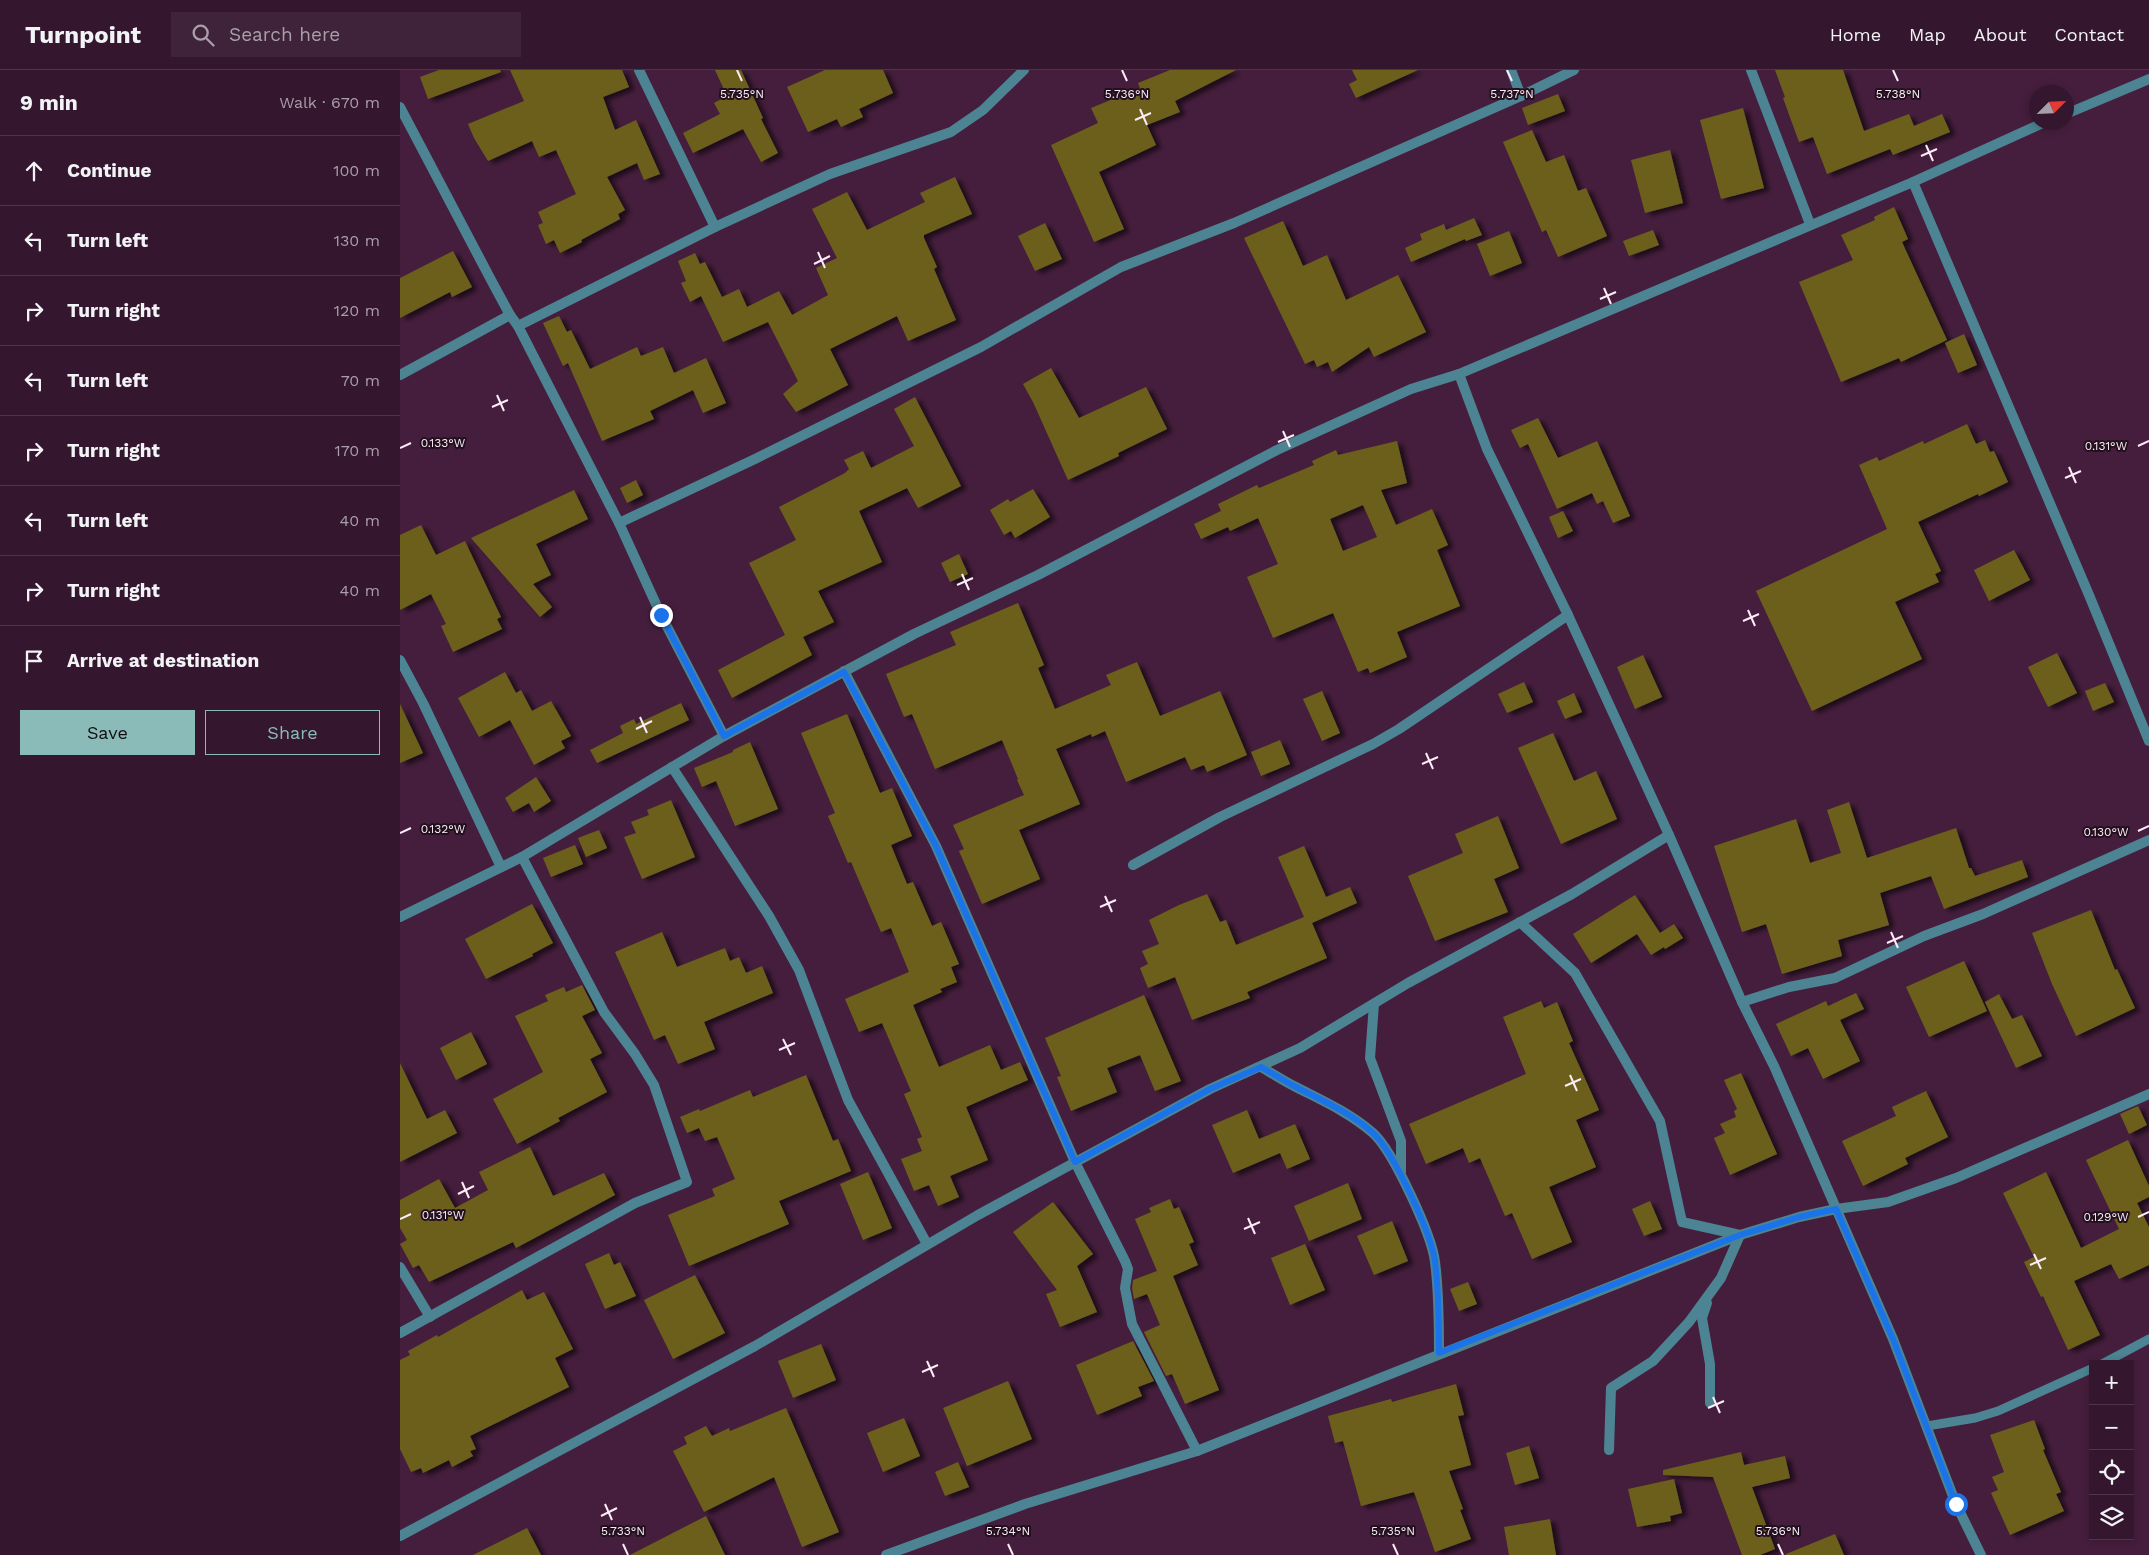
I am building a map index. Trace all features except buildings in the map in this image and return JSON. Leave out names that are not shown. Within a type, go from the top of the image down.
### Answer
[{"type":"street","points":[[639,70],[715,227]]},
{"type":"street","points":[[518,326],[715,227],[830,174],[951,132],[983,110],[1024,70]]},
{"type":"street","points":[[1511,70],[1521,96]]},
{"type":"street","points":[[619,523],[755,459],[981,347],[1121,267],[1234,223],[1521,96],[1574,70]]},
{"type":"street","points":[[1751,70],[1810,224]]},
{"type":"street","points":[[2074,111],[2149,79]]},
{"type":"street","points":[[400,107],[510,315],[518,326],[619,523],[661,615],[724,736]]},
{"type":"street","points":[[400,917],[522,857],[724,736],[914,634],[1038,575],[1277,450],[1411,389],[1459,374],[1913,182],[2029,129]]},
{"type":"street","points":[[1913,182],[2089,594],[2149,741]]},
{"type":"street","points":[[400,375],[510,315]]},
{"type":"street","points":[[1459,374],[1487,449],[1568,614],[1742,1002],[1774,1066],[1893,1339],[1956,1504],[1981,1555]]},
{"type":"street","points":[[1133,865],[1220,817],[1373,744],[1399,729],[1568,614]]},
{"type":"street","points":[[400,660],[424,703],[501,867]]},
{"type":"street","points":[[844,672],[936,846],[1075,1162],[1125,1261],[1128,1270],[1125,1288],[1132,1324],[1197,1450]]},
{"type":"street","points":[[672,767],[769,916],[799,970],[848,1100],[927,1244]]},
{"type":"street","points":[[400,1536],[755,1346],[927,1244],[1075,1162],[1210,1089],[1300,1048],[1408,983],[1572,894],[1669,836]]},
{"type":"street","points":[[1742,1002],[1789,987],[1835,978],[1924,936],[1983,914],[2149,840]]},
{"type":"street","points":[[400,1333],[635,1203],[687,1182],[654,1085],[635,1054],[604,1012],[522,857]]},
{"type":"street","points":[[1520,922],[1575,972],[1660,1121],[1682,1222],[1740,1235]]},
{"type":"street","points":[[1374,1004],[1370,1058],[1401,1141],[1401,1174]]},
{"type":"street","points":[[1261,1067],[1294,1086],[1332,1104],[1373,1132],[1386,1148],[1401,1174],[1429,1238],[1435,1261],[1439,1353]]},
{"type":"street","points":[[886,1555],[1025,1504],[1197,1450],[1740,1235],[1799,1217],[1836,1209],[1888,1202],[1956,1178],[2149,1094]]},
{"type":"street","points":[[1609,1450],[1611,1388],[1653,1361],[1689,1322],[1721,1278],[1740,1235]]},
{"type":"street","points":[[400,1267],[430,1317]]},
{"type":"street","points":[[1710,1293],[1702,1318],[1710,1364],[1710,1403]]},
{"type":"lane","points":[[2110,1360],[2149,1339]]},
{"type":"lane","points":[[1926,1426],[1975,1418],[1998,1411],[2089,1370]]},
{"type":"route","points":[[661,615],[724,736],[844,672],[936,846],[1011,1020],[1025,1044],[1075,1162],[1210,1089],[1261,1067],[1294,1086],[1332,1104],[1373,1132],[1386,1148],[1401,1174],[1429,1238],[1435,1261],[1439,1317],[1439,1353],[1740,1235],[1799,1217],[1836,1209],[1893,1339],[1956,1504]]}]
